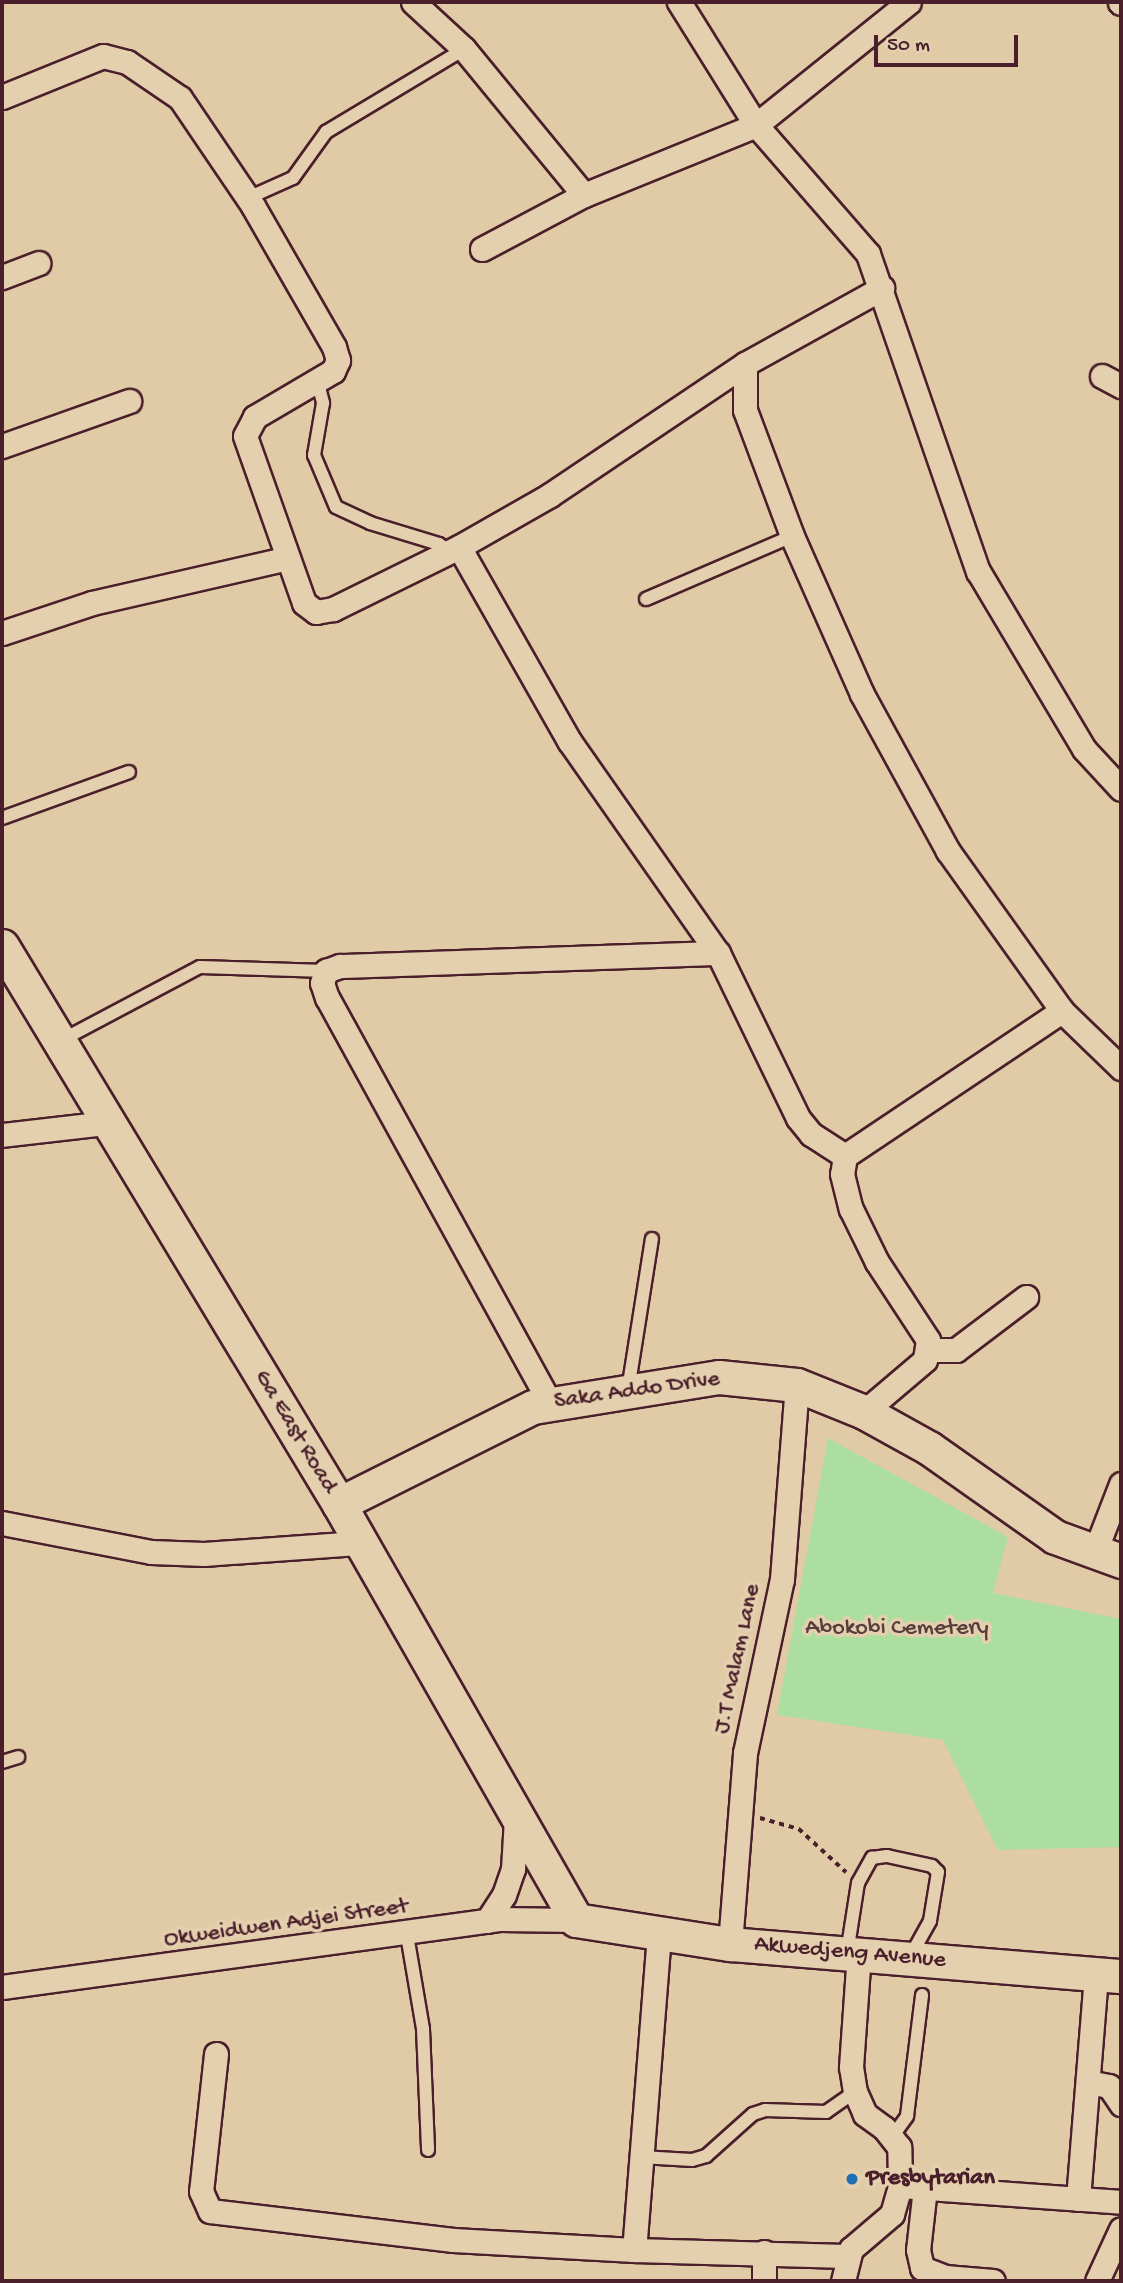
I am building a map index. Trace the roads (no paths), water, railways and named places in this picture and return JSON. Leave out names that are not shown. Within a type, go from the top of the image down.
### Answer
[{"type":"street","points":[[413,2],[464,49],[584,195]]},
{"type":"street","points":[[679,2],[756,125],[858,239],[882,288],[978,571],[1084,749],[1121,789]]},
{"type":"street","points":[[482,249],[584,195],[756,125],[902,4]]},
{"type":"street","points":[[2,97],[103,56],[127,62],[180,98],[248,198],[334,347],[338,360],[333,371],[255,417],[245,436],[304,603],[316,612],[333,609],[454,550],[550,495],[745,364],[882,288]]},
{"type":"street","points":[[2,276],[38,263]]},
{"type":"street","points":[[745,364],[745,411],[792,536],[862,694],[948,851],[1062,1011],[1121,1068]]},
{"type":"street","points":[[2,446],[129,401]]},
{"type":"street","points":[[454,550],[570,741],[718,953],[798,1118],[811,1134],[845,1156]]},
{"type":"street","points":[[2,633],[92,603],[288,558]]},
{"type":"street","name":"Ga East Road","points":[[2,946],[106,1123],[339,1504],[358,1543],[578,1921]]},
{"type":"street","points":[[551,1403],[327,998],[322,983],[326,971],[340,966],[718,953]]},
{"type":"street","points":[[864,1412],[925,1360],[928,1340],[877,1262],[851,1209],[842,1174],[845,1156],[1062,1011]]},
{"type":"street","points":[[2,1135],[106,1123]]},
{"type":"street","points":[[928,1350],[956,1350],[1026,1297]]},
{"type":"street","name":"Saka Addo Drive","points":[[339,1504],[533,1406],[719,1377],[797,1385],[864,1412],[929,1448],[1055,1537],[1108,1557]]},
{"type":"street","name":"J.T Malam Lane","points":[[730,1944],[745,1753],[782,1579],[797,1385]]},
{"type":"street","points":[[1108,1557],[1121,1484]]},
{"type":"street","points":[[2,1523],[151,1552],[204,1554],[358,1543]]},
{"type":"street","points":[[487,1921],[504,1895],[513,1869],[516,1818]]},
{"type":"street","name":"Okweidwen Adjei Street","points":[[2,1987],[407,1935],[487,1921],[578,1921]]},
{"type":"street","name":"Akwedjeng Avenue","points":[[578,1921],[730,1944],[1109,1975]]},
{"type":"street","points":[[634,2250],[659,1934]]},
{"type":"street","points":[[843,2281],[846,2256],[892,2214],[900,2186],[899,2147],[892,2137],[865,2114],[855,2092],[851,2067],[853,1954]]},
{"type":"street","points":[[1078,2199],[1087,2082],[1109,1975]]},
{"type":"street","points":[[216,2054],[201,2191],[210,2211],[453,2240],[634,2250],[846,2256]]},
{"type":"street","points":[[1087,2082],[1109,2086],[1121,2104]]},
{"type":"street","points":[[900,2186],[1121,2202]]},
{"type":"street","points":[[925,2188],[918,2250],[922,2268],[945,2277],[993,2281]]},
{"type":"street","points":[[1097,2281],[1121,2229]]},
{"type":"street","points":[[764,2252],[764,2281]]},
{"type":"lane","points":[[248,198],[293,178],[326,132],[464,49]]},
{"type":"lane","points":[[317,380],[323,403],[314,455],[336,507],[370,523],[454,550]]},
{"type":"lane","points":[[646,599],[792,536]]},
{"type":"lane","points":[[2,818],[129,772]]},
{"type":"lane","points":[[60,1041],[200,967],[326,971]]},
{"type":"lane","points":[[628,1390],[652,1240]]},
{"type":"lane","points":[[2,1762],[18,1757]]},
{"type":"lane","points":[[853,1954],[858,1883],[878,1855],[932,1866],[938,1872],[930,1921],[909,1958]]},
{"type":"lane","points":[[407,1935],[423,2029],[428,2150]]},
{"type":"lane","points":[[892,2137],[907,2116],[922,1994]]},
{"type":"lane","points":[[641,2157],[692,2160],[706,2156],[753,2114],[765,2110],[826,2112],[855,2092]]},
{"type":"place","name":"Presbytarian","points":[[852,2179]]},
{"type":"park label","name":"Abokobi Cemetery","points":[[897,1629]]}]
